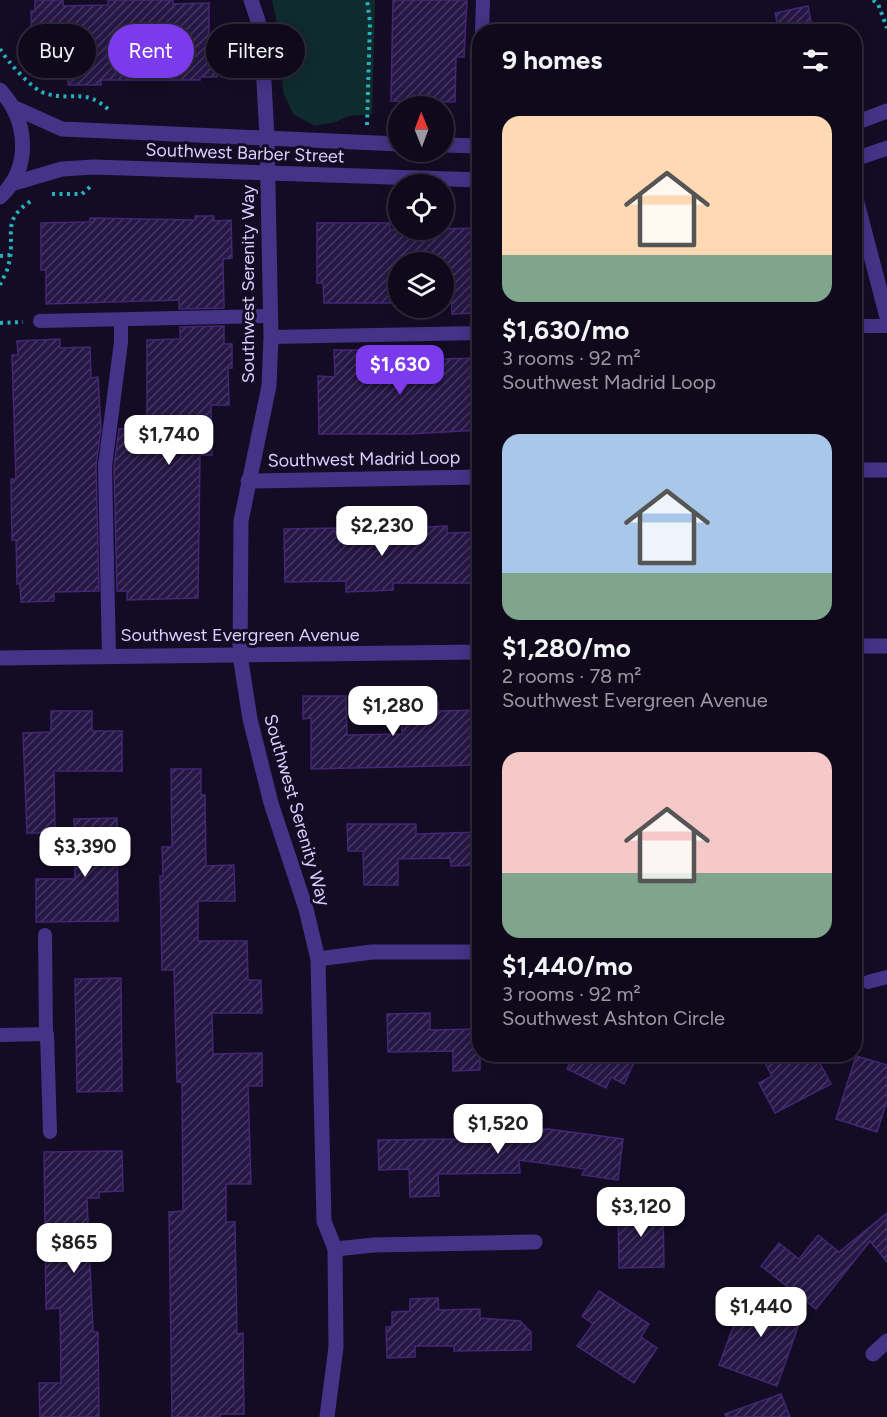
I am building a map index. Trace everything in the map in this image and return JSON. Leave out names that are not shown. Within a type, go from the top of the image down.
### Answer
[{"type":"street","name":"Southwest Serenity Way","points":[[251,0],[258,21],[262,45],[267,138],[271,337],[269,386],[241,521],[240,655],[249,719],[272,803],[306,909],[318,959],[324,1221],[335,1249],[336,1347],[327,1417]]},
{"type":"street","name":"Southwest Barber Street","points":[[0,90],[14,107],[21,125],[23,151],[17,174],[0,197]]},
{"type":"street","name":"Southwest Barber Street","points":[[14,107],[62,129],[388,144]]},
{"type":"street","points":[[862,120],[887,111]]},
{"type":"street","points":[[454,145],[472,146]]},
{"type":"street","points":[[862,157],[887,148]]},
{"type":"street","name":"Southwest Barber Street","points":[[11,184],[47,172],[76,168],[151,167],[472,180]]},
{"type":"street","points":[[862,217],[882,281],[887,317]]},
{"type":"street","points":[[862,470],[887,470]]},
{"type":"street","name":"Southwest Madrid Loop","points":[[248,481],[472,477]]},
{"type":"street","points":[[862,646],[887,646]]},
{"type":"street","name":"Southwest Evergreen Avenue","points":[[0,658],[472,652]]},
{"type":"street","points":[[318,959],[372,952],[472,952]]},
{"type":"street","points":[[335,1249],[374,1245],[535,1242]]},
{"type":"street","points":[[873,1354],[887,1341]]},
{"type":"lane","points":[[482,24],[483,0]]},
{"type":"lane","points":[[40,321],[270,316]]},
{"type":"lane","points":[[109,656],[105,466],[122,342],[121,320]]},
{"type":"lane","points":[[862,326],[887,326]]},
{"type":"lane","points":[[271,337],[472,333]]},
{"type":"lane","points":[[45,935],[50,1131]]},
{"type":"lane","points":[[868,982],[887,977]]},
{"type":"lane","points":[[0,1035],[46,1034]]},
{"type":"path","points":[[366,143],[370,22],[367,0]]},
{"type":"path","points":[[873,0],[878,4],[887,28]]},
{"type":"path","points":[[0,49],[15,68],[39,91],[48,94],[92,97]]},
{"type":"path","points":[[49,194],[82,194]]},
{"type":"path","points":[[0,285],[9,264],[9,234],[14,215],[38,197]]},
{"type":"path","points":[[0,256],[10,255]]},
{"type":"green space","points":[[272,0],[375,0],[372,114],[349,116],[335,122],[315,126],[293,114],[283,92],[282,78],[305,78],[305,24],[277,24]]},
{"type":"building","points":[[35,0],[63,0],[63,6],[108,5],[108,0],[173,0],[173,4],[209,3],[209,24],[206,24],[206,77],[200,77],[200,80],[101,80],[101,85],[68,85],[68,78],[96,78],[96,24],[31,24],[31,11],[35,11]]},
{"type":"building","points":[[393,0],[467,0],[464,57],[456,57],[455,102],[454,96],[391,96]]},
{"type":"building","points":[[808,6],[811,24],[777,24],[775,13]]},
{"type":"building","points":[[195,216],[214,216],[214,221],[231,220],[232,258],[223,259],[224,308],[179,309],[179,300],[46,304],[46,270],[41,270],[41,223],[90,222],[90,218],[195,220]]},
{"type":"building","points":[[317,223],[388,223],[388,240],[454,240],[454,229],[472,228],[472,313],[454,314],[454,252],[388,252],[388,303],[324,303],[323,283],[317,283]]},
{"type":"building","points":[[224,326],[224,344],[232,344],[232,368],[228,368],[229,405],[211,405],[212,455],[200,455],[198,598],[127,600],[127,591],[117,591],[114,466],[119,429],[147,428],[147,340],[180,339],[180,327]]},
{"type":"building","points":[[60,339],[60,348],[90,347],[91,378],[98,377],[101,429],[96,466],[99,591],[54,592],[54,601],[21,602],[20,584],[17,584],[16,540],[12,540],[11,479],[16,479],[12,355],[18,355],[17,341]]},
{"type":"building","points":[[334,350],[359,350],[359,361],[472,358],[472,430],[409,434],[319,434],[318,376],[335,377]]},
{"type":"building","points":[[447,526],[447,533],[472,532],[472,583],[393,583],[393,590],[346,592],[346,581],[285,582],[284,529],[335,528],[335,533],[401,532],[400,528]]},
{"type":"building","points":[[303,696],[346,696],[347,735],[402,734],[401,703],[438,702],[438,711],[472,710],[472,765],[311,769],[311,718],[303,719]]},
{"type":"building","points":[[51,711],[92,711],[92,731],[122,731],[122,771],[54,771],[55,833],[27,833],[23,733],[51,732]]},
{"type":"building","points":[[171,769],[201,769],[201,795],[205,795],[206,866],[234,865],[235,901],[198,901],[198,941],[247,941],[248,980],[261,980],[262,1013],[212,1013],[213,1054],[262,1053],[262,1086],[248,1086],[251,1184],[226,1184],[226,1222],[235,1222],[237,1334],[243,1333],[244,1414],[220,1414],[220,1417],[172,1417],[169,1212],[183,1211],[182,1082],[177,1082],[174,970],[162,970],[160,876],[163,876],[162,847],[172,847]]},
{"type":"building","points":[[117,818],[118,921],[36,922],[36,879],[75,879],[74,819]]},
{"type":"building","points":[[347,824],[416,824],[416,834],[472,832],[472,865],[451,866],[450,858],[398,859],[398,885],[364,885],[363,851],[348,851]]},
{"type":"building","points":[[121,978],[122,1091],[77,1092],[75,979]]},
{"type":"building","points":[[430,1013],[430,1030],[472,1029],[472,1062],[480,1062],[480,1070],[453,1071],[453,1051],[388,1052],[387,1014]]},
{"type":"building","points":[[862,1058],[887,1065],[887,1101],[877,1132],[836,1119],[854,1062],[862,1062]]},
{"type":"building","points":[[570,1062],[634,1062],[624,1084],[611,1077],[606,1088],[567,1069]]},
{"type":"building","points":[[819,1062],[831,1084],[775,1113],[759,1083],[772,1076],[765,1063]]},
{"type":"building","points":[[548,1129],[623,1139],[618,1180],[582,1175],[585,1169],[519,1160],[520,1173],[438,1174],[439,1196],[410,1197],[409,1169],[379,1170],[378,1140],[457,1139],[457,1131]]},
{"type":"building","points":[[122,1151],[123,1191],[99,1192],[99,1198],[87,1198],[93,1332],[98,1332],[99,1417],[40,1417],[39,1383],[61,1383],[60,1308],[46,1309],[44,1152]]},
{"type":"building","points":[[618,1209],[663,1209],[664,1267],[619,1268]]},
{"type":"building","points":[[887,1213],[887,1262],[870,1241],[816,1309],[761,1266],[779,1243],[799,1259],[818,1235],[839,1252]]},
{"type":"building","points":[[599,1291],[649,1324],[641,1337],[657,1348],[634,1383],[577,1346],[593,1324],[582,1316]]},
{"type":"building","points":[[742,1291],[803,1313],[777,1386],[719,1365],[735,1322],[731,1320]]},
{"type":"building","points":[[438,1298],[439,1310],[480,1309],[480,1318],[520,1321],[531,1332],[531,1350],[454,1351],[454,1346],[415,1346],[415,1357],[387,1358],[386,1327],[392,1327],[392,1312],[410,1311],[410,1299]]},
{"type":"building","points":[[781,1394],[790,1417],[726,1417],[725,1414]]}]
